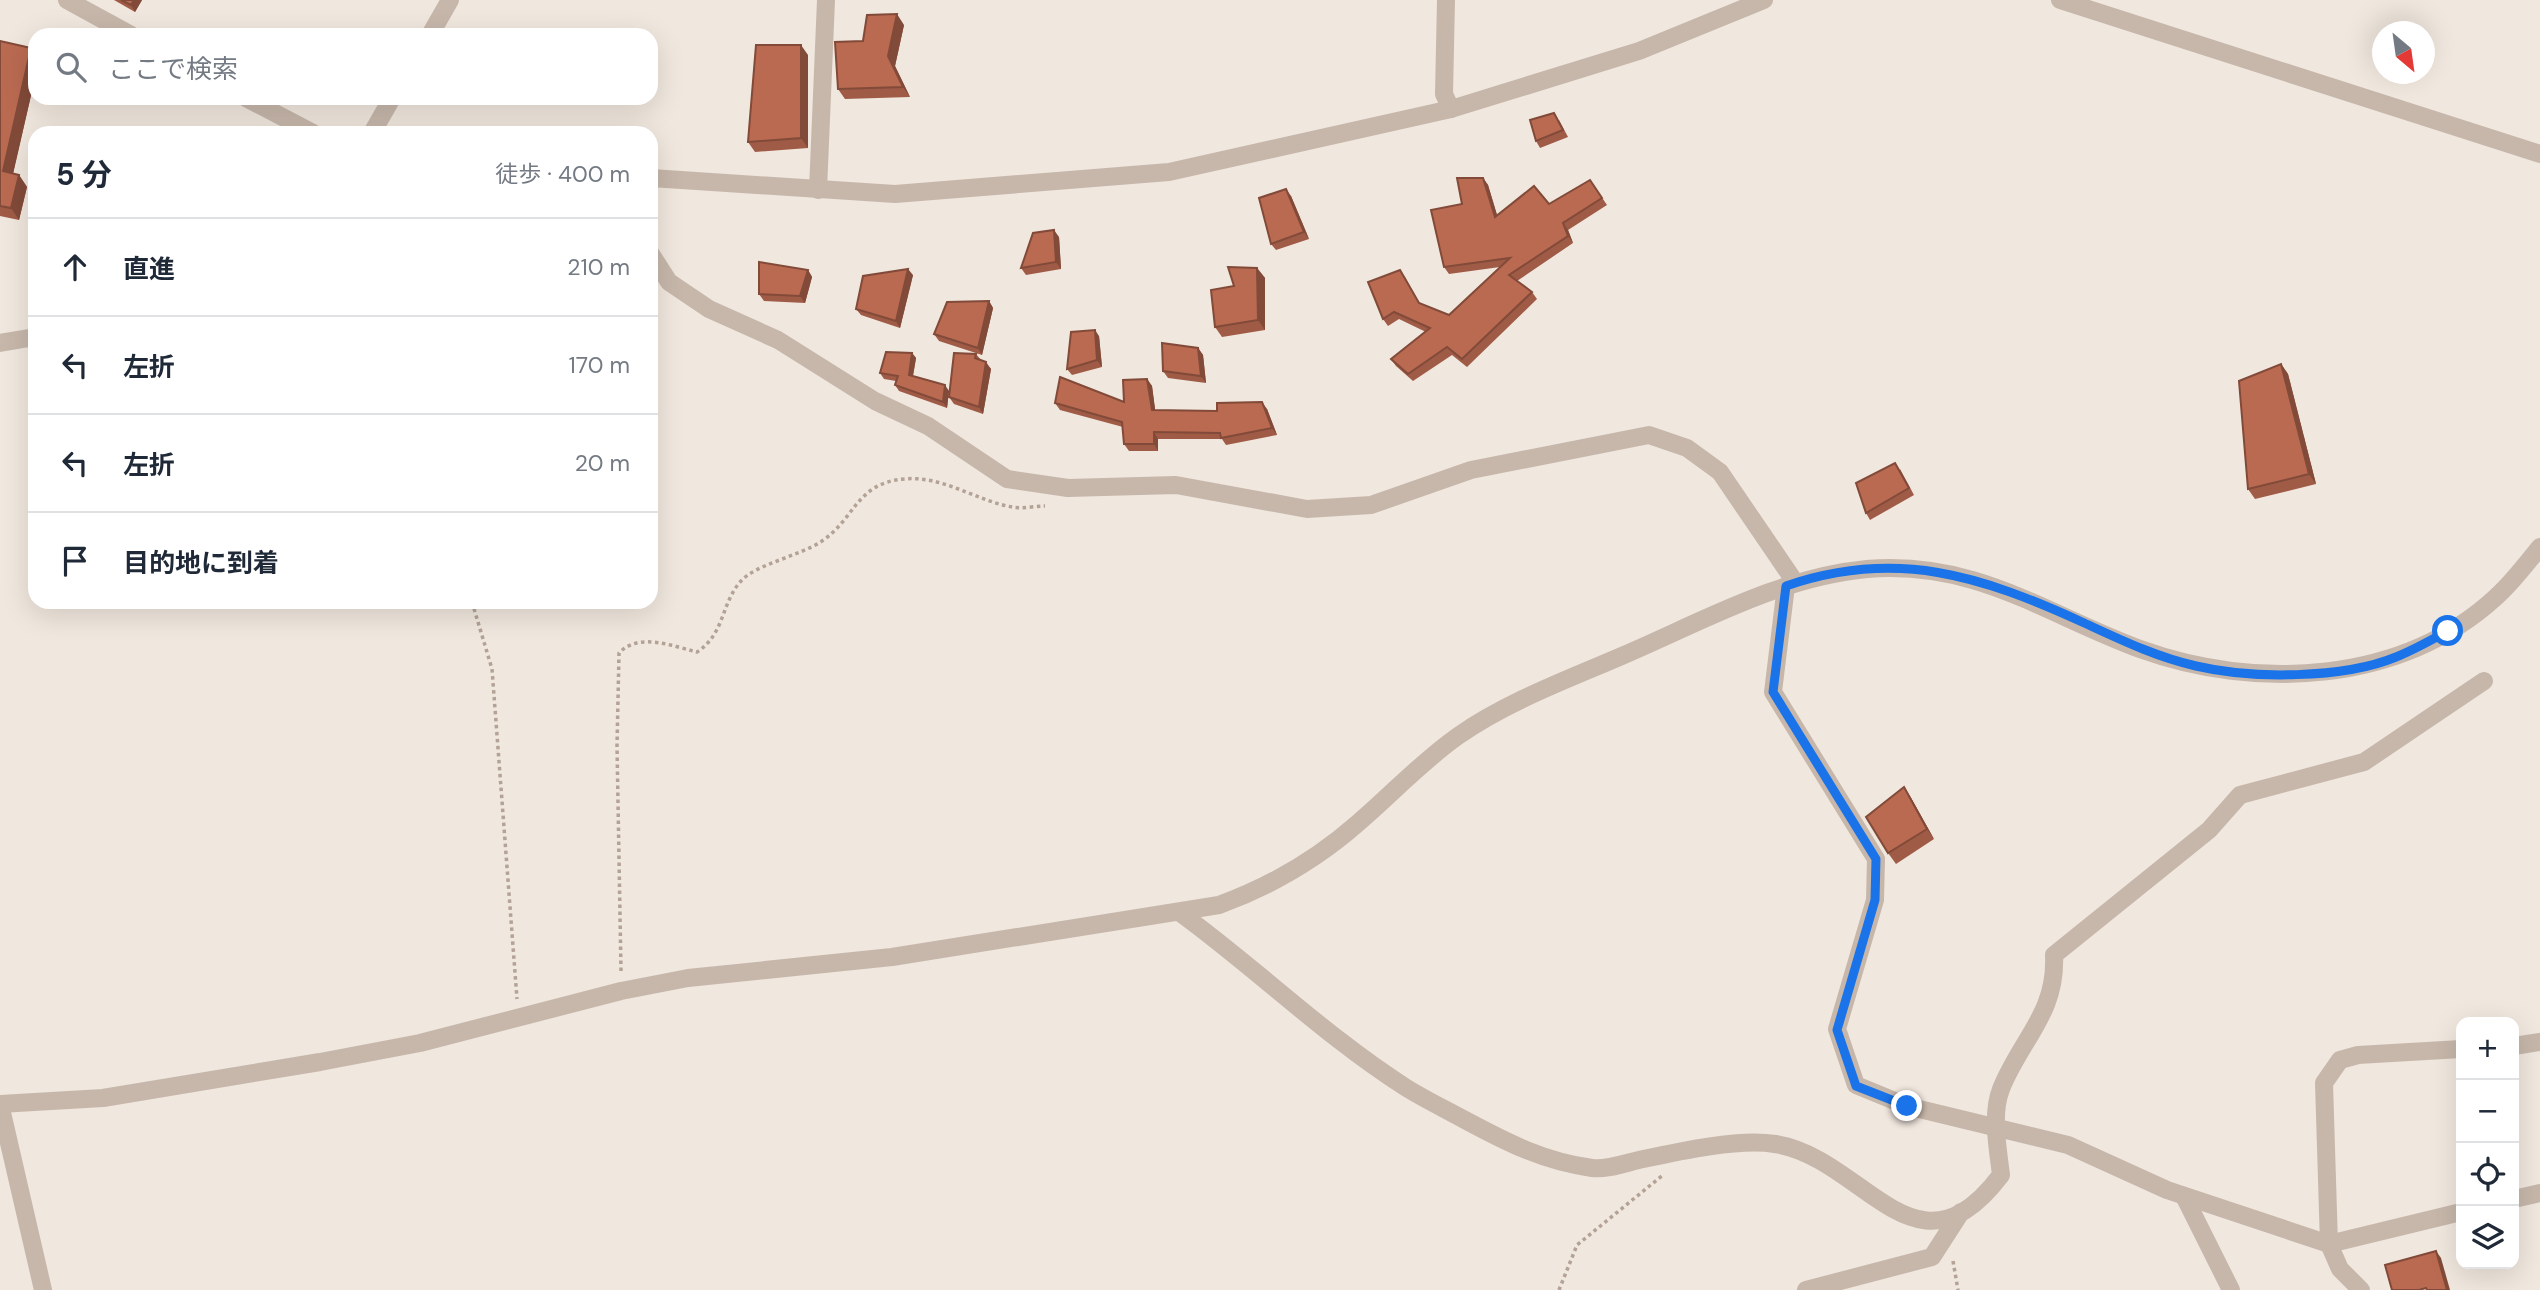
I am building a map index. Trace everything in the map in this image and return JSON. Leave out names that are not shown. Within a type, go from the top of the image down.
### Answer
[{"type":"street","points":[[67,0],[118,28]]},
{"type":"street","points":[[434,28],[450,0]]},
{"type":"street","points":[[818,190],[826,0]]},
{"type":"street","points":[[1446,0],[1444,94],[1451,109]]},
{"type":"street","points":[[658,179],[895,194],[1169,172],[1451,109],[1639,51],[1764,0]]},
{"type":"street","points":[[2060,0],[2540,154]]},
{"type":"street","points":[[259,105],[300,126]]},
{"type":"street","points":[[376,126],[388,105]]},
{"type":"street","points":[[658,265],[669,282],[709,309],[778,340],[875,401],[928,426],[1007,479],[1068,488],[1176,485],[1307,509],[1371,505],[1471,470],[1649,435],[1687,448],[1720,472],[1791,584],[1773,692],[1876,859],[1875,900],[1837,1030],[1856,1086],[1907,1106],[2068,1145],[2184,1196],[2329,1244],[2456,1213]]},
{"type":"street","points":[[0,343],[28,338]]},
{"type":"street","points":[[43,1290],[0,1104],[103,1098],[166,1089],[420,1043],[621,991],[688,978],[917,953],[1219,905],[1263,889],[1308,863],[1357,825],[1416,768],[1461,733],[1543,690],[1791,584],[1868,569],[1920,568],[2001,587],[2138,648],[2197,667],[2276,675],[2327,672],[2393,658],[2448,631],[2496,598],[2540,547]]},
{"type":"street","points":[[1179,912],[1397,1082],[1489,1133],[1546,1160],[1597,1168],[1702,1147],[1775,1143],[1818,1159],[1909,1219],[1936,1223],[1983,1199],[2001,1175],[1996,1127],[2000,1091],[2042,1014],[2055,981],[2054,955],[2209,830],[2240,795],[2364,762],[2484,681]]},
{"type":"street","points":[[2519,1045],[2540,1042]]},
{"type":"street","points":[[2361,1290],[2340,1269],[2329,1244],[2324,1083],[2331,1069],[2340,1060],[2358,1055],[2456,1049]]},
{"type":"street","points":[[2519,1198],[2540,1193]]},
{"type":"street","points":[[2184,1196],[2231,1290]]},
{"type":"street","points":[[1806,1290],[1932,1257],[1961,1212]]},
{"type":"path","points":[[621,991],[617,746],[619,653],[626,646],[648,640],[696,652],[711,642],[740,582],[753,572],[799,556],[826,539],[861,496],[884,482],[908,478],[966,490],[1013,508],[1058,505],[1068,488]]},
{"type":"path","points":[[474,609],[492,668],[518,1016]]},
{"type":"path","points":[[1559,1290],[1577,1245],[1665,1173]]},
{"type":"building","points":[[121,0],[134,0],[131,5]]},
{"type":"building","points":[[897,14],[888,56],[903,87],[838,89],[835,42],[863,41],[867,15]]},
{"type":"building","points":[[0,41],[28,47],[28,61],[3,171],[19,175],[11,208],[0,206]]},
{"type":"building","points":[[756,45],[801,45],[801,138],[748,142]]},
{"type":"building","points":[[1554,113],[1563,130],[1536,141],[1530,120]]},
{"type":"building","points":[[1457,178],[1483,178],[1495,217],[1534,186],[1549,204],[1590,180],[1602,198],[1563,223],[1568,236],[1509,275],[1532,292],[1462,359],[1447,347],[1408,374],[1391,359],[1430,328],[1394,312],[1383,319],[1368,282],[1400,270],[1419,303],[1449,315],[1510,258],[1444,267],[1431,210],[1462,204]]},
{"type":"building","points":[[1286,189],[1304,232],[1271,244],[1259,198]]},
{"type":"building","points":[[1054,230],[1056,262],[1021,268],[1033,233]]},
{"type":"building","points":[[759,262],[808,270],[800,296],[759,294]]},
{"type":"building","points":[[1228,267],[1257,268],[1258,320],[1215,327],[1211,290],[1234,286]]},
{"type":"building","points":[[908,269],[896,321],[856,309],[863,276]]},
{"type":"building","points":[[989,301],[978,348],[934,334],[947,302]]},
{"type":"building","points":[[1095,330],[1097,360],[1067,369],[1071,332]]},
{"type":"building","points":[[1162,343],[1198,348],[1201,376],[1163,371]]},
{"type":"building","points":[[886,352],[912,353],[909,375],[945,385],[943,402],[895,385],[898,376],[880,373]]},
{"type":"building","points":[[954,353],[976,354],[975,358],[986,362],[979,407],[949,397]]},
{"type":"building","points":[[2281,364],[2309,474],[2248,489],[2239,381]]},
{"type":"building","points":[[1060,377],[1124,402],[1123,380],[1147,379],[1152,410],[1217,411],[1217,403],[1262,402],[1272,428],[1221,438],[1220,433],[1154,432],[1154,444],[1124,444],[1122,422],[1055,403]]},
{"type":"building","points":[[1895,463],[1909,488],[1866,513],[1856,483]]},
{"type":"building","points":[[1904,787],[1927,829],[1888,853],[1866,817]]},
{"type":"building","points":[[2436,1251],[2447,1290],[2392,1290],[2385,1265]]},
{"type":"route","points":[[1907,1106],[1856,1086],[1837,1030],[1875,900],[1876,859],[1773,692],[1786,586],[1823,576],[1868,569],[1920,568],[2001,587],[2138,648],[2197,667],[2276,675],[2327,672],[2393,658],[2448,631]]}]
